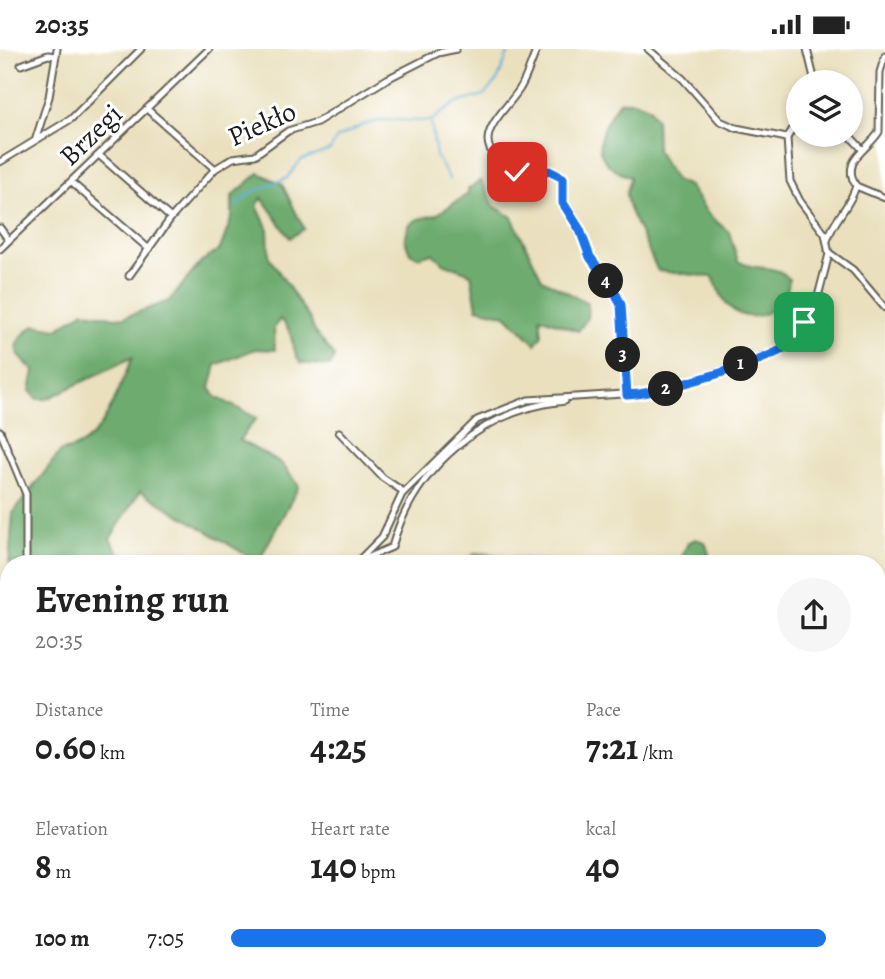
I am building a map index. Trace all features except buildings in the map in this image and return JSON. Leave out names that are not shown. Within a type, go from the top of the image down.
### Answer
[{"type":"street","points":[[36,138],[49,97],[57,49]]},
{"type":"street","points":[[0,162],[36,138],[47,136],[71,119],[141,49]]},
{"type":"street","name":"Brzegi","points":[[0,249],[209,49]]},
{"type":"street","name":"Piekło","points":[[129,276],[171,218],[215,169],[233,158],[255,155],[288,131],[317,122],[372,88],[444,50],[456,49]]},
{"type":"street","points":[[537,49],[519,89],[492,123],[488,143],[492,152],[517,172],[549,171],[563,178],[563,203],[580,230],[590,257],[614,290],[621,305],[627,395]]},
{"type":"street","points":[[648,49],[683,79],[720,121],[736,128],[786,138]]},
{"type":"street","points":[[807,49],[812,70]]},
{"type":"street","points":[[20,65],[48,55],[56,56]]},
{"type":"street","points":[[885,56],[880,72],[882,107],[879,132],[852,164],[852,177],[856,185],[885,198]]},
{"type":"street","points":[[148,110],[215,169]]},
{"type":"street","points":[[788,147],[790,181],[827,241]]},
{"type":"street","points":[[100,156],[171,218]]},
{"type":"street","points":[[72,183],[149,249]]},
{"type":"street","points":[[365,555],[383,537],[404,492],[477,420],[528,400],[654,392],[783,349],[815,308],[828,252],[830,229],[852,202],[856,185]]},
{"type":"street","points":[[0,228],[8,239]]},
{"type":"street","points":[[828,252],[836,254],[853,270],[885,308]]},
{"type":"street","points":[[375,555],[393,547],[406,509],[427,477],[473,433],[517,410],[588,397]]},
{"type":"street","points":[[0,431],[26,494],[26,555]]},
{"type":"street","points":[[339,432],[383,478],[404,492]]},
{"type":"green space","points":[[619,101],[634,101],[649,107],[656,120],[657,151],[675,180],[689,186],[709,215],[729,232],[738,261],[778,271],[789,279],[788,289],[770,311],[761,315],[742,315],[726,303],[713,277],[658,271],[629,209],[626,195],[630,177],[616,170],[601,154],[601,135]]},
{"type":"green space","points":[[259,173],[282,184],[304,229],[290,238],[262,198],[257,206],[268,229],[269,257],[334,357],[330,366],[301,363],[291,335],[280,319],[274,328],[275,350],[255,349],[216,365],[210,388],[216,397],[257,418],[239,440],[281,463],[299,486],[262,555],[246,555],[140,491],[110,539],[119,555],[10,555],[13,513],[61,451],[88,440],[98,429],[107,416],[133,357],[47,399],[37,399],[30,391],[34,371],[16,348],[20,338],[35,325],[57,329],[84,311],[115,318],[125,317],[169,301],[202,261],[220,249],[232,217],[232,196]]},
{"type":"green space","points":[[481,180],[494,206],[512,217],[542,279],[588,303],[587,319],[578,331],[540,317],[542,335],[535,344],[506,315],[477,308],[471,274],[443,263],[432,253],[418,257],[410,253],[405,240],[409,225],[418,219],[436,215],[468,194],[468,189]]},
{"type":"green space","points":[[695,539],[705,542],[709,555],[683,555],[688,543]]},
{"type":"waterway","points":[[237,205],[248,194],[287,178],[301,160],[330,150],[337,138],[363,125],[382,120],[431,121],[454,104],[484,95],[497,81],[510,49]]},
{"type":"waterway","points":[[431,122],[436,156],[450,180]]},
{"type":"route","points":[[517,172],[549,171],[563,178],[563,203],[567,212],[580,230],[590,257],[614,290],[621,305],[620,329],[627,395],[654,392],[783,349],[804,322]]}]
